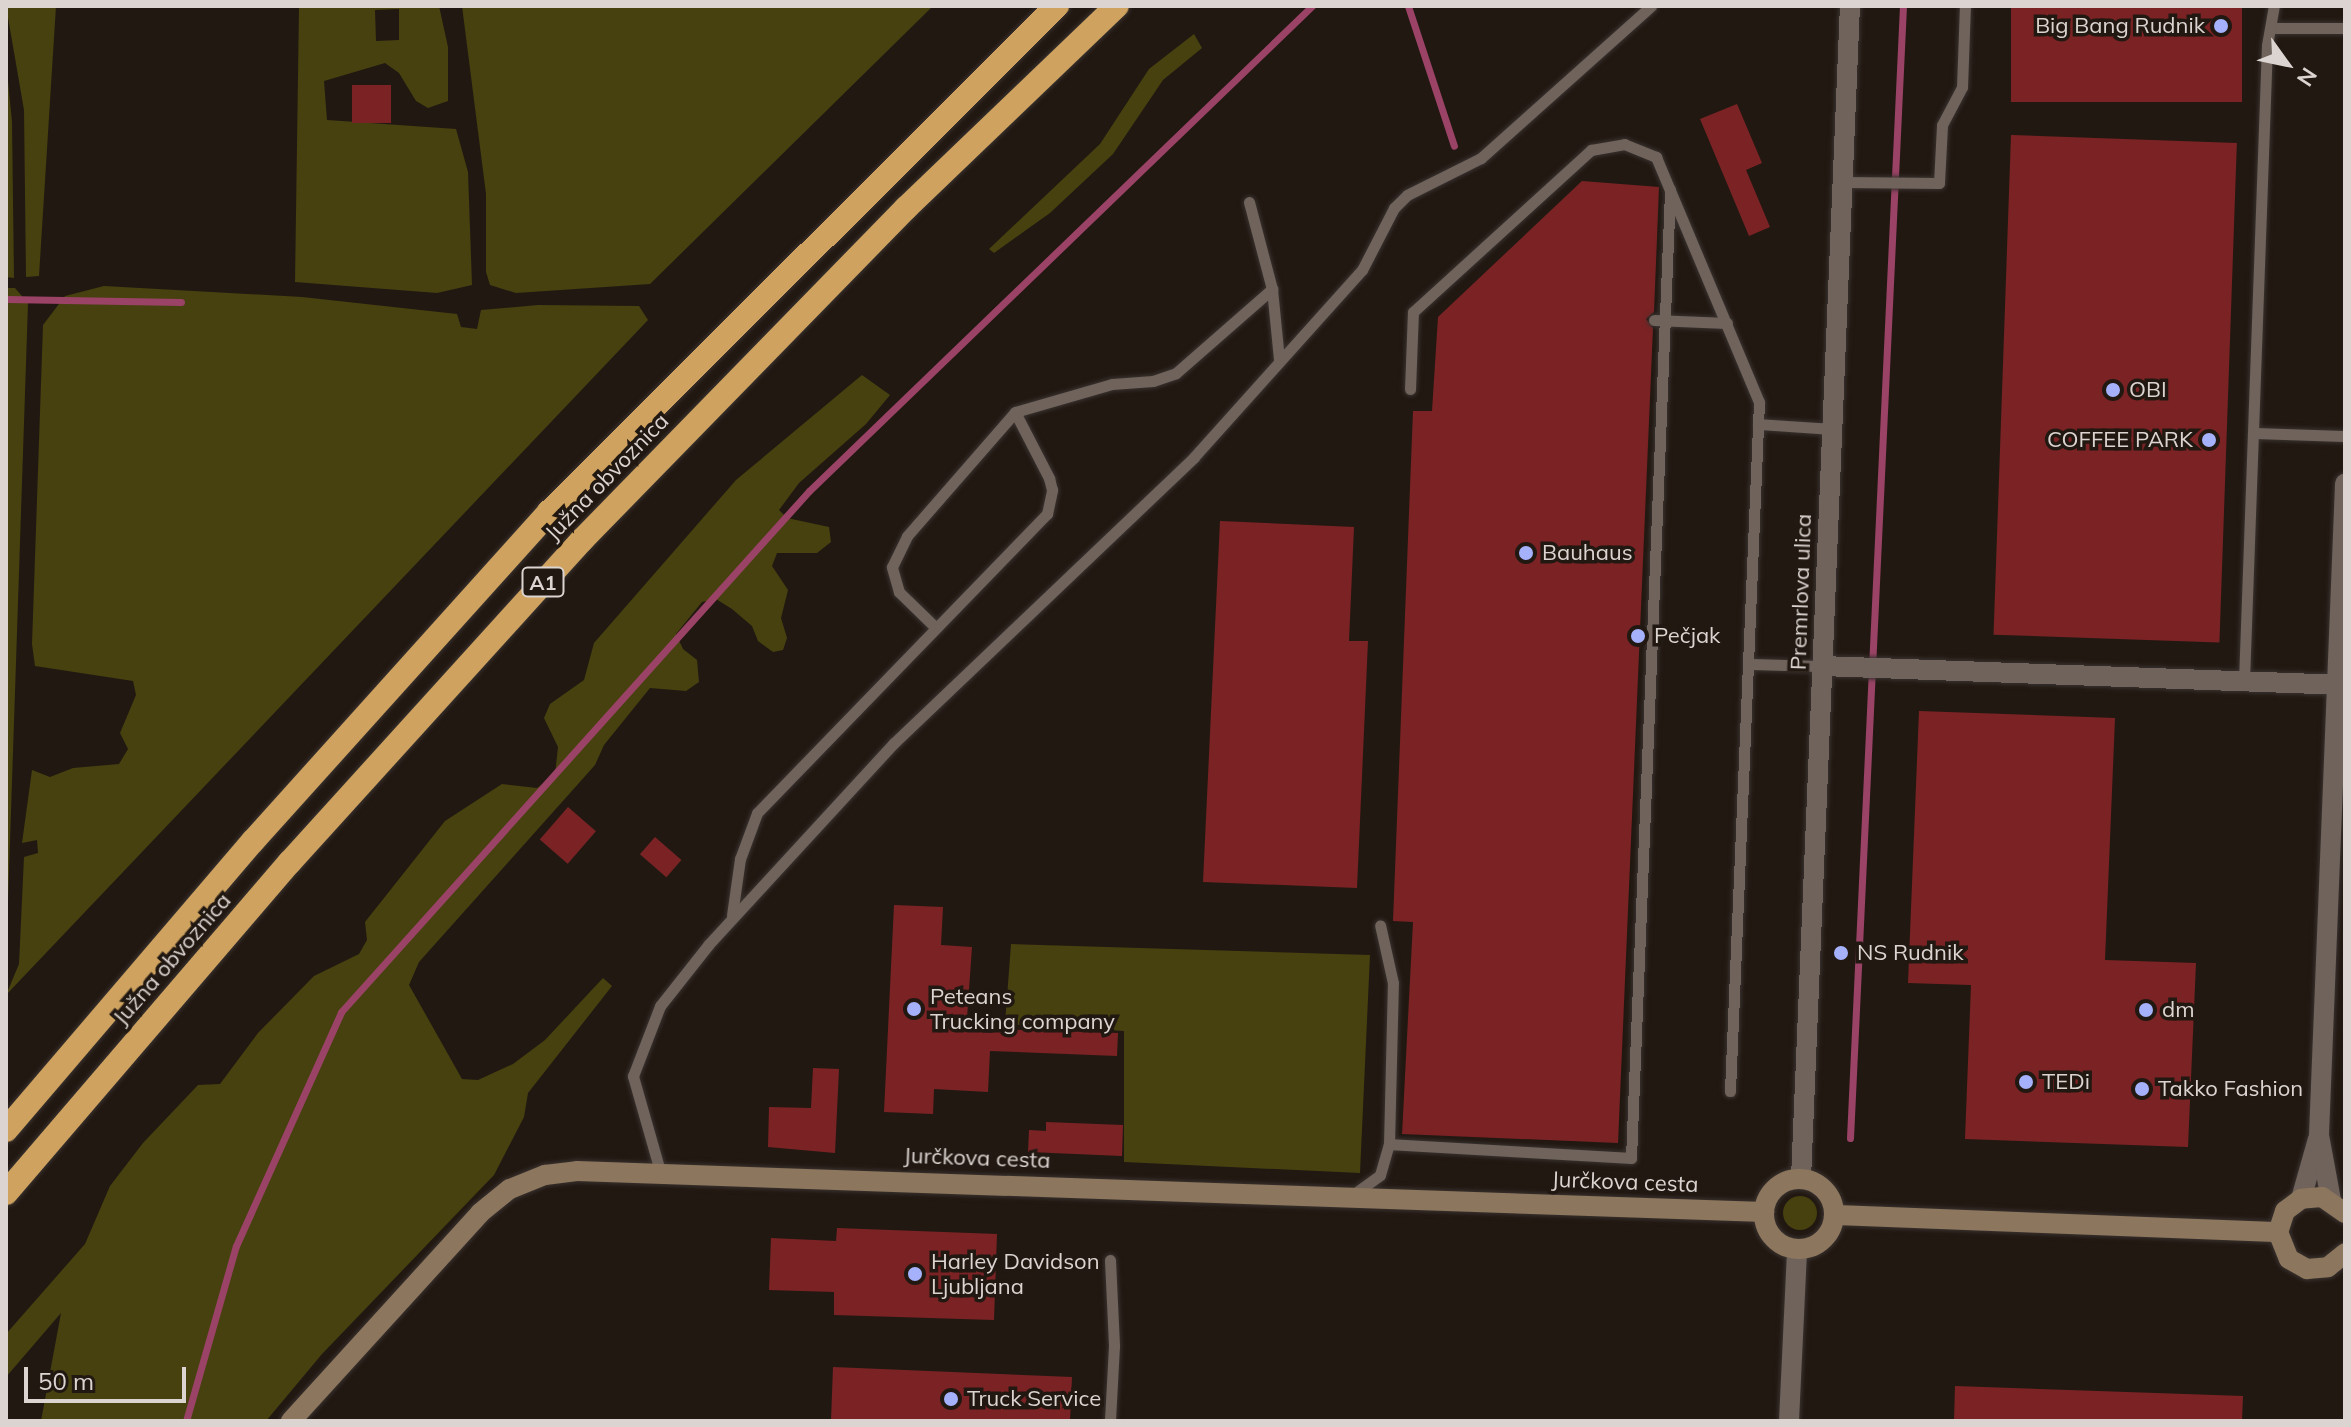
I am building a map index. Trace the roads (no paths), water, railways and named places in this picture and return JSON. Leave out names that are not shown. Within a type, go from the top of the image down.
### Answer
[{"type":"highway","name":"Južna obvoznica","points":[[6,1130],[253,841],[549,512],[878,178],[1057,6]]},
{"type":"highway","name":"Južna obvoznica","points":[[6,1193],[290,862],[582,540],[906,208],[1117,6]]},
{"type":"street","name":"Premrlova ulica","points":[[1801,1179],[1850,6]]},
{"type":"street","points":[[2345,484],[2341,685],[2319,1135],[2301,1199],[2285,1211],[2278,1232],[2289,1259],[2307,1269],[2328,1267],[2345,1253]]},
{"type":"street","points":[[1822,666],[2341,685]]},
{"type":"street","points":[[2301,1199],[2338,1207],[2319,1135]]},
{"type":"street","name":"Jurčkova cesta","points":[[291,1421],[470,1224],[510,1189],[545,1175],[577,1171],[660,1171],[1354,1194],[1764,1212]]},
{"type":"street","points":[[1801,1179],[1825,1190],[1834,1215],[1822,1240],[1797,1249],[1773,1237],[1764,1212],[1776,1188],[1801,1179]]},
{"type":"street","points":[[1834,1215],[2278,1232]]},
{"type":"street","points":[[1789,1421],[1797,1249]]},
{"type":"lane","points":[[660,1171],[633,1076],[660,1006],[731,919],[894,743],[1143,510],[1369,262],[1394,208],[1407,195],[1481,158],[1651,6]]},
{"type":"lane","points":[[1843,182],[1939,183],[1942,125],[1962,87],[1965,6]]},
{"type":"lane","points":[[2244,681],[2267,45],[2274,28],[2274,6]]},
{"type":"lane","points":[[2274,28],[2345,28]]},
{"type":"lane","points":[[1410,389],[1413,312],[1591,150],[1612,143],[1635,145],[1656,157],[1759,402],[1730,1091]]},
{"type":"lane","points":[[1389,1144],[1631,1158],[1659,320],[1670,185]]},
{"type":"lane","points":[[1249,202],[1272,289],[1279,359]]},
{"type":"lane","points":[[934,626],[899,592],[892,567],[907,536],[1015,412],[1112,384],[1153,381],[1176,373],[1272,289]]},
{"type":"lane","points":[[1659,320],[1727,323]]},
{"type":"lane","points":[[731,919],[740,859],[757,813],[934,626],[1047,514],[1052,490],[1049,478],[1015,412]]},
{"type":"lane","points":[[1758,424],[1831,429]]},
{"type":"lane","points":[[2253,433],[2345,436]]},
{"type":"lane","points":[[1749,664],[1822,666]]},
{"type":"lane","points":[[1354,1194],[1380,1175],[1389,1144],[1393,983],[1380,925]]},
{"type":"lane","points":[[1110,1260],[1114,1346],[1110,1421]]},
{"type":"waterway","points":[[186,1421],[236,1246],[341,1012],[809,491],[1312,6]]},
{"type":"waterway","points":[[1408,6],[1454,146]]},
{"type":"waterway","points":[[1850,1138],[1903,6]]},
{"type":"waterway","points":[[6,299],[181,302]]},
{"type":"place","name":"Big Bang Rudnik","points":[[2221,26]]},
{"type":"place","name":"OBI","points":[[2113,390]]},
{"type":"place","name":"COFFEE PARK","points":[[2209,440]]},
{"type":"place","name":"Bauhaus","points":[[1526,553]]},
{"type":"place","name":"Pečjak","points":[[1638,636]]},
{"type":"place","name":"NS Rudnik","points":[[1841,953]]},
{"type":"place","name":"Peteans Trucking company","points":[[914,1009]]},
{"type":"place","name":"dm","points":[[2146,1010]]},
{"type":"place","name":"TEDi","points":[[2026,1082]]},
{"type":"place","name":"Takko Fashion","points":[[2142,1089]]},
{"type":"place","name":"Harley Davidson Ljubljana","points":[[915,1274]]},
{"type":"place","name":"Truck Service","points":[[951,1399]]}]
